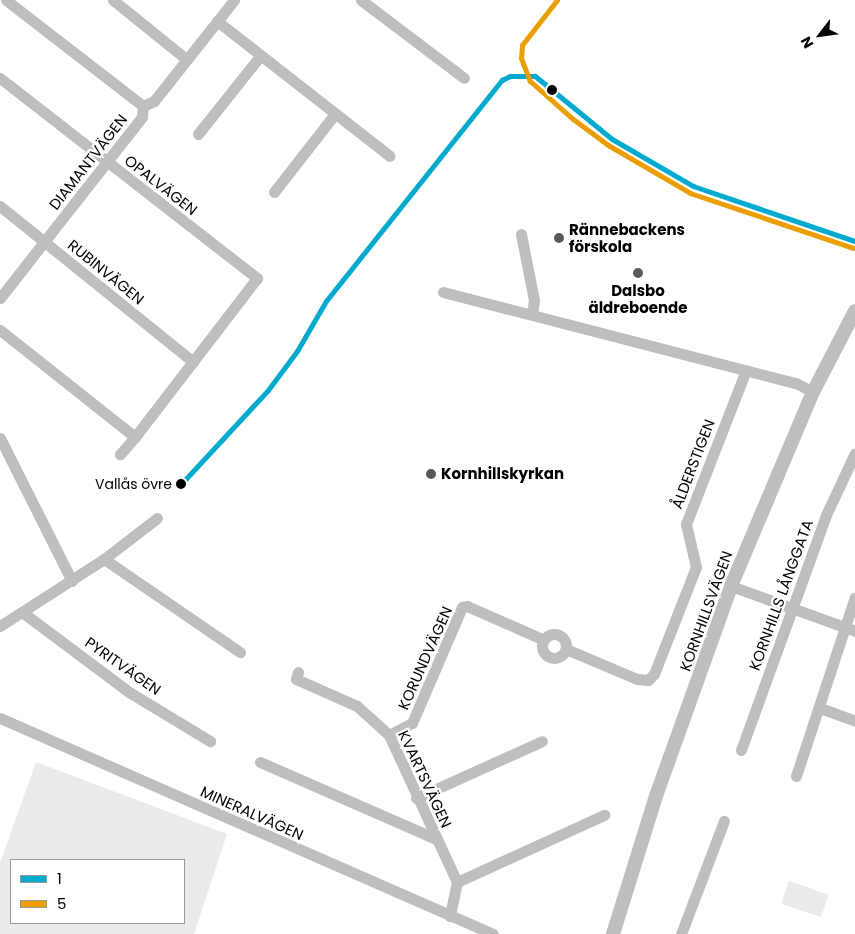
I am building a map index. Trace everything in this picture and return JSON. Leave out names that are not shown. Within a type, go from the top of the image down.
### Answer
[{"type":"street","points":[[6,0],[143,106]]},
{"type":"street","points":[[113,0],[186,59]]},
{"type":"street","name":"DIAMANTVÄGEN","points":[[0,298],[142,117],[143,106],[154,101],[234,0]]},
{"type":"street","points":[[361,0],[464,78]]},
{"type":"street","points":[[217,21],[390,156]]},
{"type":"street","points":[[198,134],[260,56]]},
{"type":"street","name":"OPALVÄGEN","points":[[0,78],[257,278],[193,362]]},
{"type":"street","points":[[274,192],[334,114]]},
{"type":"street","name":"RUBINVÄGEN","points":[[0,206],[193,362]]},
{"type":"street","points":[[521,234],[534,300],[532,314]]},
{"type":"street","points":[[444,292],[796,383],[813,392]]},
{"type":"street","name":"KORNHILLSVÄGEN","points":[[613,934],[656,796],[731,586],[813,392],[855,311]]},
{"type":"street","points":[[0,330],[135,437]]},
{"type":"street","points":[[120,454],[193,362]]},
{"type":"street","name":"ÅLDERSTIGEN","points":[[648,680],[654,674],[696,567],[686,524],[746,370]]},
{"type":"street","points":[[0,438],[72,581]]},
{"type":"street","name":"KORNHILLS LÅNGGATA","points":[[741,750],[826,515],[855,453]]},
{"type":"street","points":[[0,626],[104,559],[157,518]]},
{"type":"street","points":[[104,559],[240,652]]},
{"type":"street","points":[[731,586],[793,607],[850,630]]},
{"type":"street","points":[[796,776],[850,630],[855,597]]},
{"type":"street","name":"KORUNDVÄGEN","points":[[390,734],[412,723],[462,607],[467,606],[544,640],[558,634],[565,640],[566,649],[637,679],[648,680]]},
{"type":"street","name":"PYRITVÄGEN","points":[[22,612],[129,692],[210,741]]},
{"type":"street","points":[[544,640],[543,649],[552,657],[559,656],[566,649]]},
{"type":"street","name":"KVARTSVÄGEN","points":[[298,672],[296,679],[357,706],[390,734],[416,798],[457,882]]},
{"type":"street","points":[[820,708],[855,721]]},
{"type":"street","name":"MINERALVÄGEN","points":[[0,718],[493,934]]},
{"type":"street","points":[[416,798],[542,741]]},
{"type":"street","points":[[260,762],[436,838]]},
{"type":"street","points":[[450,916],[457,882],[604,814]]},
{"type":"street","points":[[681,934],[724,821]]},
{"type":"shaded area","points":[[36,762],[227,834],[194,934],[0,934],[0,863]]},
{"type":"shaded area","points":[[789,881],[829,895],[821,917],[781,904]]},
{"type":"transit line","name":"5","points":[[557,0],[522,45],[521,58],[530,81],[573,119],[608,145],[690,193],[853,248]]},
{"type":"transit line","name":"1","points":[[181,484],[268,390],[297,351],[326,301],[502,80],[510,76],[535,76],[612,139],[693,186],[855,241]]},
{"type":"place","name":"Rännebackens förskola","points":[[559,238]]},
{"type":"place","name":"Dalsbo äldreboende","points":[[638,273]]},
{"type":"place","name":"Kornhillskyrkan","points":[[431,474]]},
{"type":"place","name":"Vallås övre","points":[[181,484]]}]
